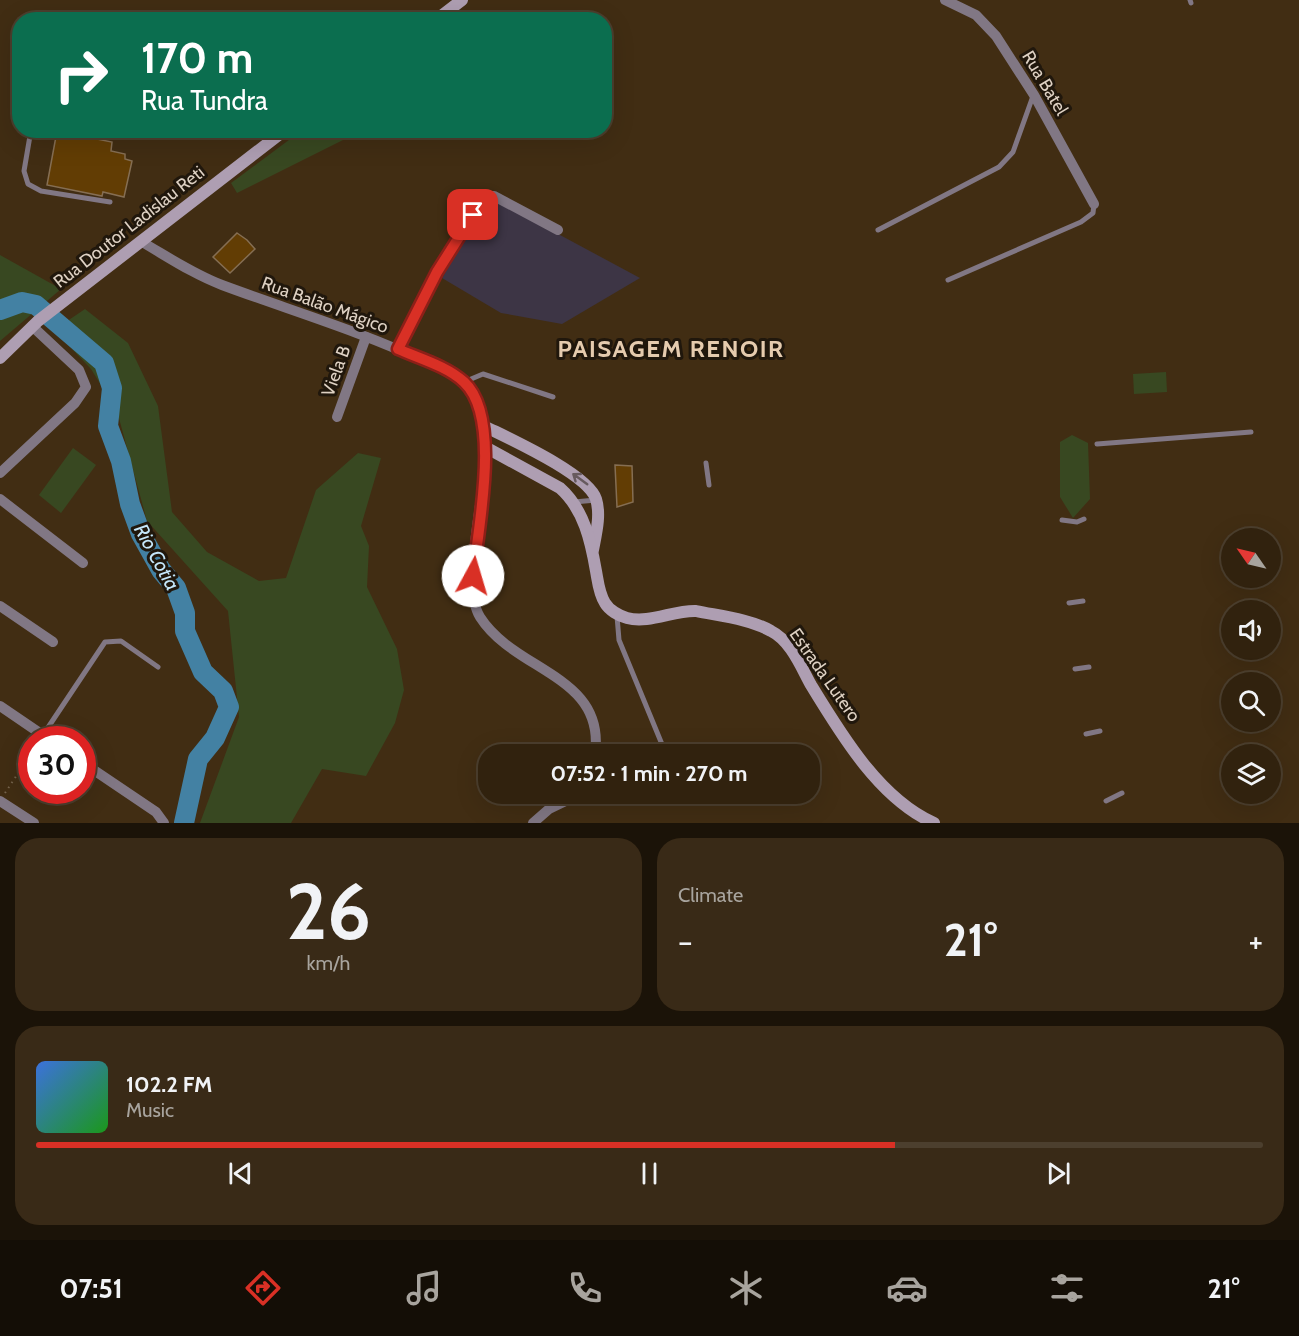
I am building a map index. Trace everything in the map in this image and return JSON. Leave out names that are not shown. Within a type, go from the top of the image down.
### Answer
[{"type":"street","points":[[446,12],[462,0]]},
{"type":"street","name":"Rua Batel","points":[[945,0],[976,15],[988,25],[1034,94],[1094,204]]},
{"type":"street","name":"Rua Doutor Ladislau Reti","points":[[0,358],[35,323],[274,138]]},
{"type":"street","points":[[398,349],[437,272],[485,196],[494,196],[558,230]]},
{"type":"street","name":"Rua Balão Mágico","points":[[142,242],[219,284],[398,349],[464,382]]},
{"type":"street","points":[[0,473],[75,403],[86,387],[79,370],[35,323]]},
{"type":"street","name":"Viela B","points":[[337,417],[366,337]]},
{"type":"street","points":[[464,382],[472,392],[484,426],[486,448],[473,576],[474,601],[478,615],[486,627],[506,645],[568,687],[582,700],[592,712],[596,726],[595,744]]},
{"type":"street","points":[[484,426],[578,476],[592,491],[597,500],[597,525],[592,551]]},
{"type":"street","points":[[486,448],[560,488],[574,502],[592,551],[603,601],[617,614]]},
{"type":"street","points":[[0,499],[83,563]]},
{"type":"street","points":[[0,606],[53,642]]},
{"type":"street","name":"Estrada Lutero","points":[[617,614],[638,620],[684,610],[696,611],[770,630],[786,644],[815,692],[879,784],[904,806],[934,823]]},
{"type":"street","points":[[0,706],[30,726]]},
{"type":"street","points":[[96,771],[156,812],[164,823]]},
{"type":"street","points":[[0,801],[34,823]]},
{"type":"street","points":[[533,823],[549,809],[559,804]]},
{"type":"lane","points":[[878,230],[999,167],[1013,152],[1034,94]]},
{"type":"lane","points":[[30,138],[24,171],[28,184],[41,191],[110,202]]},
{"type":"lane","points":[[948,280],[1081,222],[1093,213],[1094,204]]},
{"type":"lane","points":[[464,382],[483,374],[553,397]]},
{"type":"lane","points":[[1097,444],[1251,432]]},
{"type":"lane","points":[[706,463],[709,484]]},
{"type":"lane","points":[[574,502],[597,500]]},
{"type":"lane","points":[[1062,520],[1077,522],[1083,519]]},
{"type":"lane","points":[[1069,603],[1083,601]]},
{"type":"lane","points":[[617,614],[619,640],[662,744]]},
{"type":"lane","points":[[53,726],[105,642],[121,641],[158,667]]},
{"type":"lane","points":[[1075,669],[1089,667]]},
{"type":"lane","points":[[1086,734],[1100,731]]},
{"type":"lane","points":[[1106,801],[1122,793]]},
{"type":"path","points":[[0,801],[18,773]]},
{"type":"shaded area","points":[[493,199],[640,278],[562,324],[501,313],[442,278],[484,205]]},
{"type":"green space","points":[[292,138],[347,138],[237,193],[231,183]]},
{"type":"green space","points":[[0,255],[61,289],[0,341]]},
{"type":"green space","points":[[85,309],[128,343],[158,406],[172,512],[207,552],[259,581],[286,578],[316,490],[358,453],[381,458],[361,526],[369,546],[367,587],[397,649],[404,690],[395,723],[366,776],[322,769],[291,823],[200,823],[239,717],[228,611],[147,521],[117,411],[91,369],[54,330]]},
{"type":"green space","points":[[1166,372],[1167,392],[1134,394],[1133,374]]},
{"type":"green space","points":[[1072,435],[1088,443],[1090,499],[1073,518],[1060,497],[1060,442]]},
{"type":"green space","points":[[73,448],[96,465],[61,513],[39,495]]},
{"type":"building","points":[[56,138],[92,138],[112,142],[111,151],[125,154],[125,159],[132,161],[124,197],[103,192],[102,196],[47,185]]},
{"type":"building","points":[[237,233],[255,249],[230,273],[213,257]]},
{"type":"building","points":[[615,465],[632,466],[633,502],[617,507]]},
{"type":"waterway","name":"Rio Cotia","points":[[0,310],[22,302],[36,305],[104,363],[112,388],[108,426],[121,461],[130,504],[141,534],[161,570],[176,588],[185,613],[185,631],[203,672],[223,691],[229,707],[215,738],[198,759],[184,823]]},
{"type":"district","name":"PAISAGEM RENOIR","points":[[671,349]]},
{"type":"route","points":[[473,215],[437,272],[398,349],[464,382],[472,392],[484,426],[486,448],[473,576]]}]
